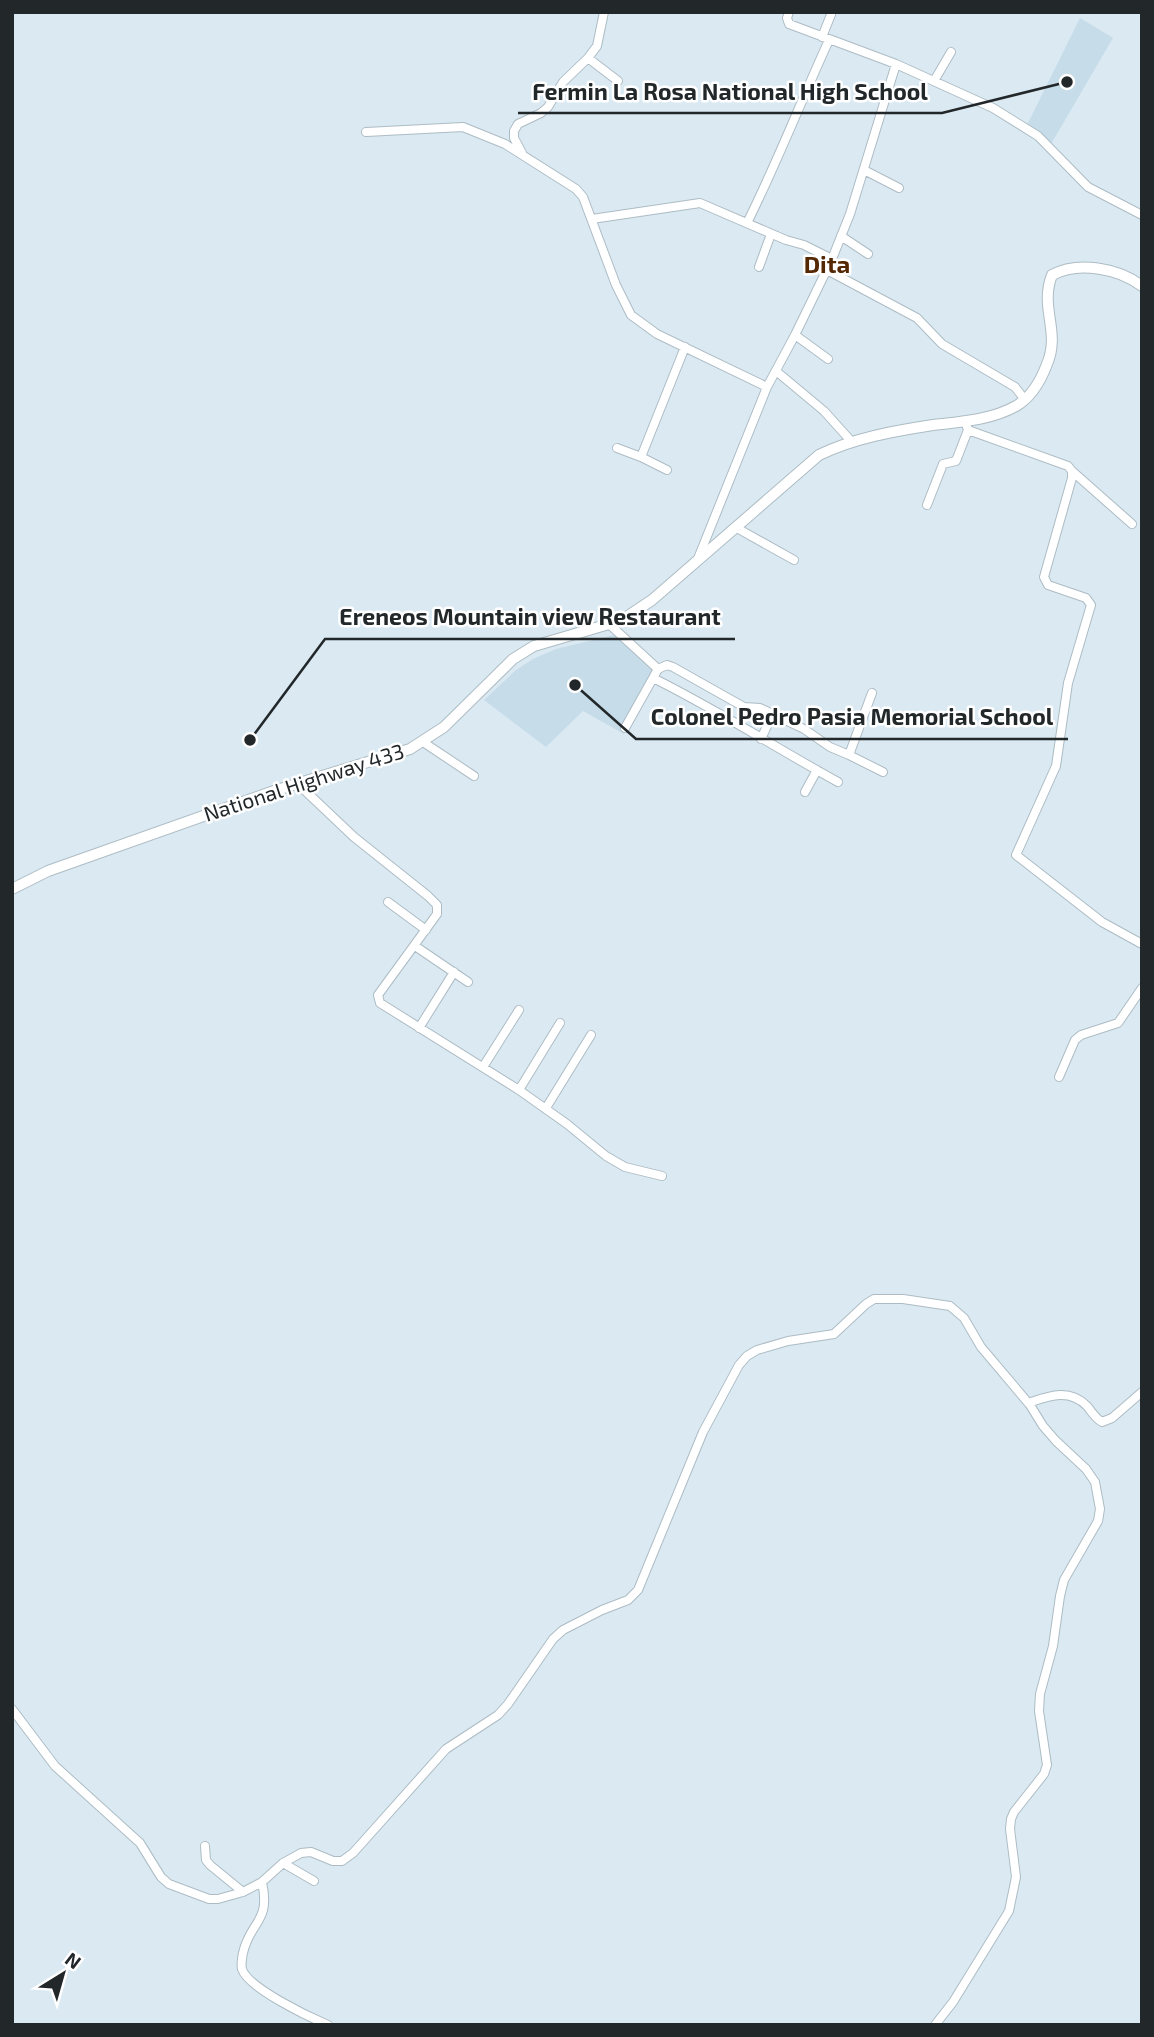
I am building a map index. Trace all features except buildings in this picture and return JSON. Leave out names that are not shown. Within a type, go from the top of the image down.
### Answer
[{"type":"main road","points":[[1025,400],[1038,383],[1051,352],[1054,336],[1046,298],[1052,275],[1063,269],[1096,269],[1128,277],[1142,286]]},
{"type":"main road","name":"National Highway 433","points":[[12,889],[48,870],[298,784],[397,754],[423,742],[443,727],[513,659],[534,646],[610,624],[652,600],[819,455],[851,441],[967,425],[1003,412],[1025,400]]},
{"type":"street","points":[[525,159],[514,138],[514,131],[518,124],[548,107],[564,82],[588,58],[597,46],[604,12]]},
{"type":"street","points":[[789,12],[786,18],[789,24],[896,65],[993,108],[1038,136],[1088,187],[1142,215]]},
{"type":"street","points":[[747,223],[778,160],[825,39],[832,12]]},
{"type":"street","points":[[934,81],[951,52]]},
{"type":"street","points":[[588,58],[618,81]]},
{"type":"street","points":[[696,563],[730,473],[767,387],[832,259],[864,170],[896,65]]},
{"type":"street","points":[[366,132],[463,127],[505,144],[576,189],[583,197],[616,285],[631,315],[657,334],[767,387]]},
{"type":"street","points":[[864,170],[899,188]]},
{"type":"street","points":[[592,219],[701,203],[832,259]]},
{"type":"street","points":[[760,267],[771,234]]},
{"type":"street","points":[[841,236],[868,254]]},
{"type":"street","points":[[827,270],[918,318],[942,344],[1015,387],[1025,400]]},
{"type":"street","points":[[795,335],[828,359]]},
{"type":"street","points":[[642,457],[685,347]]},
{"type":"street","points":[[776,371],[824,411],[851,441]]},
{"type":"street","points":[[927,505],[943,464],[956,461],[967,425],[1068,466],[1132,524]]},
{"type":"street","points":[[617,448],[667,470]]},
{"type":"street","points":[[1072,471],[1044,576],[1048,585],[1086,598],[1091,605],[1068,683],[1056,766],[1016,855],[1102,922],[1142,944]]},
{"type":"street","points":[[735,527],[794,560]]},
{"type":"street","points":[[610,624],[658,669]]},
{"type":"street","points":[[625,728],[658,669],[667,665],[744,707],[760,708],[772,713],[804,729],[830,747],[883,772]]},
{"type":"street","points":[[653,678],[699,701],[838,782]]},
{"type":"street","points":[[849,755],[872,693]]},
{"type":"street","points":[[761,739],[772,713]]},
{"type":"street","points":[[423,742],[474,776]]},
{"type":"street","points":[[805,792],[817,770]]},
{"type":"street","points":[[298,784],[354,837],[437,905],[437,914],[377,999],[546,1108],[616,1162],[625,1167],[662,1176]]},
{"type":"street","points":[[388,902],[426,930]]},
{"type":"street","points":[[415,946],[468,982]]},
{"type":"street","points":[[419,1028],[454,972]]},
{"type":"street","points":[[1059,1077],[1075,1040],[1081,1035],[1118,1023],[1142,988]]},
{"type":"street","points":[[483,1068],[519,1010]]},
{"type":"street","points":[[519,1090],[560,1023]]},
{"type":"street","points":[[546,1108],[591,1035]]},
{"type":"street","points":[[12,1709],[55,1766],[140,1843],[169,1885],[209,1899],[218,1899],[243,1892],[262,1882],[283,1863],[301,1853],[311,1852],[333,1861],[342,1861],[353,1853],[446,1749],[498,1715],[553,1639],[563,1630],[628,1600],[638,1590],[703,1432],[747,1356],[788,1340],[834,1334],[874,1299],[903,1299],[950,1306],[958,1310],[981,1347],[1028,1402],[1056,1441],[1086,1469],[1095,1482],[1100,1509],[1098,1521],[1064,1580],[1059,1596],[1053,1646],[1040,1694],[1039,1711],[1047,1765],[1044,1774],[1011,1819],[1016,1877],[1009,1911],[953,2002],[935,2025]]},
{"type":"street","points":[[1028,1402],[1066,1394],[1087,1406],[1102,1422],[1112,1418],[1142,1392]]},
{"type":"street","points":[[205,1846],[206,1860],[210,1865],[243,1892]]},
{"type":"street","points":[[283,1863],[314,1881]]},
{"type":"street","points":[[262,1882],[265,1909],[243,1952],[242,1969],[252,1984],[301,2014],[328,2025]]},
{"type":"shaded area","points":[[1080,18],[1113,38],[1051,144],[1026,127]]},
{"type":"shaded area","points":[[622,633],[654,662],[658,669],[624,734],[583,711],[546,747],[484,700],[516,670],[533,659],[556,649]]},
{"type":"place","name":"Fermin La Rosa National High School","points":[[1067,82]]},
{"type":"place","name":"Colonel Pedro Pasia Memorial School","points":[[575,685]]},
{"type":"place","name":"Ereneos Mountain view Restaurant","points":[[250,740]]},
{"type":"district","name":"Dita","points":[[827,265]]}]
